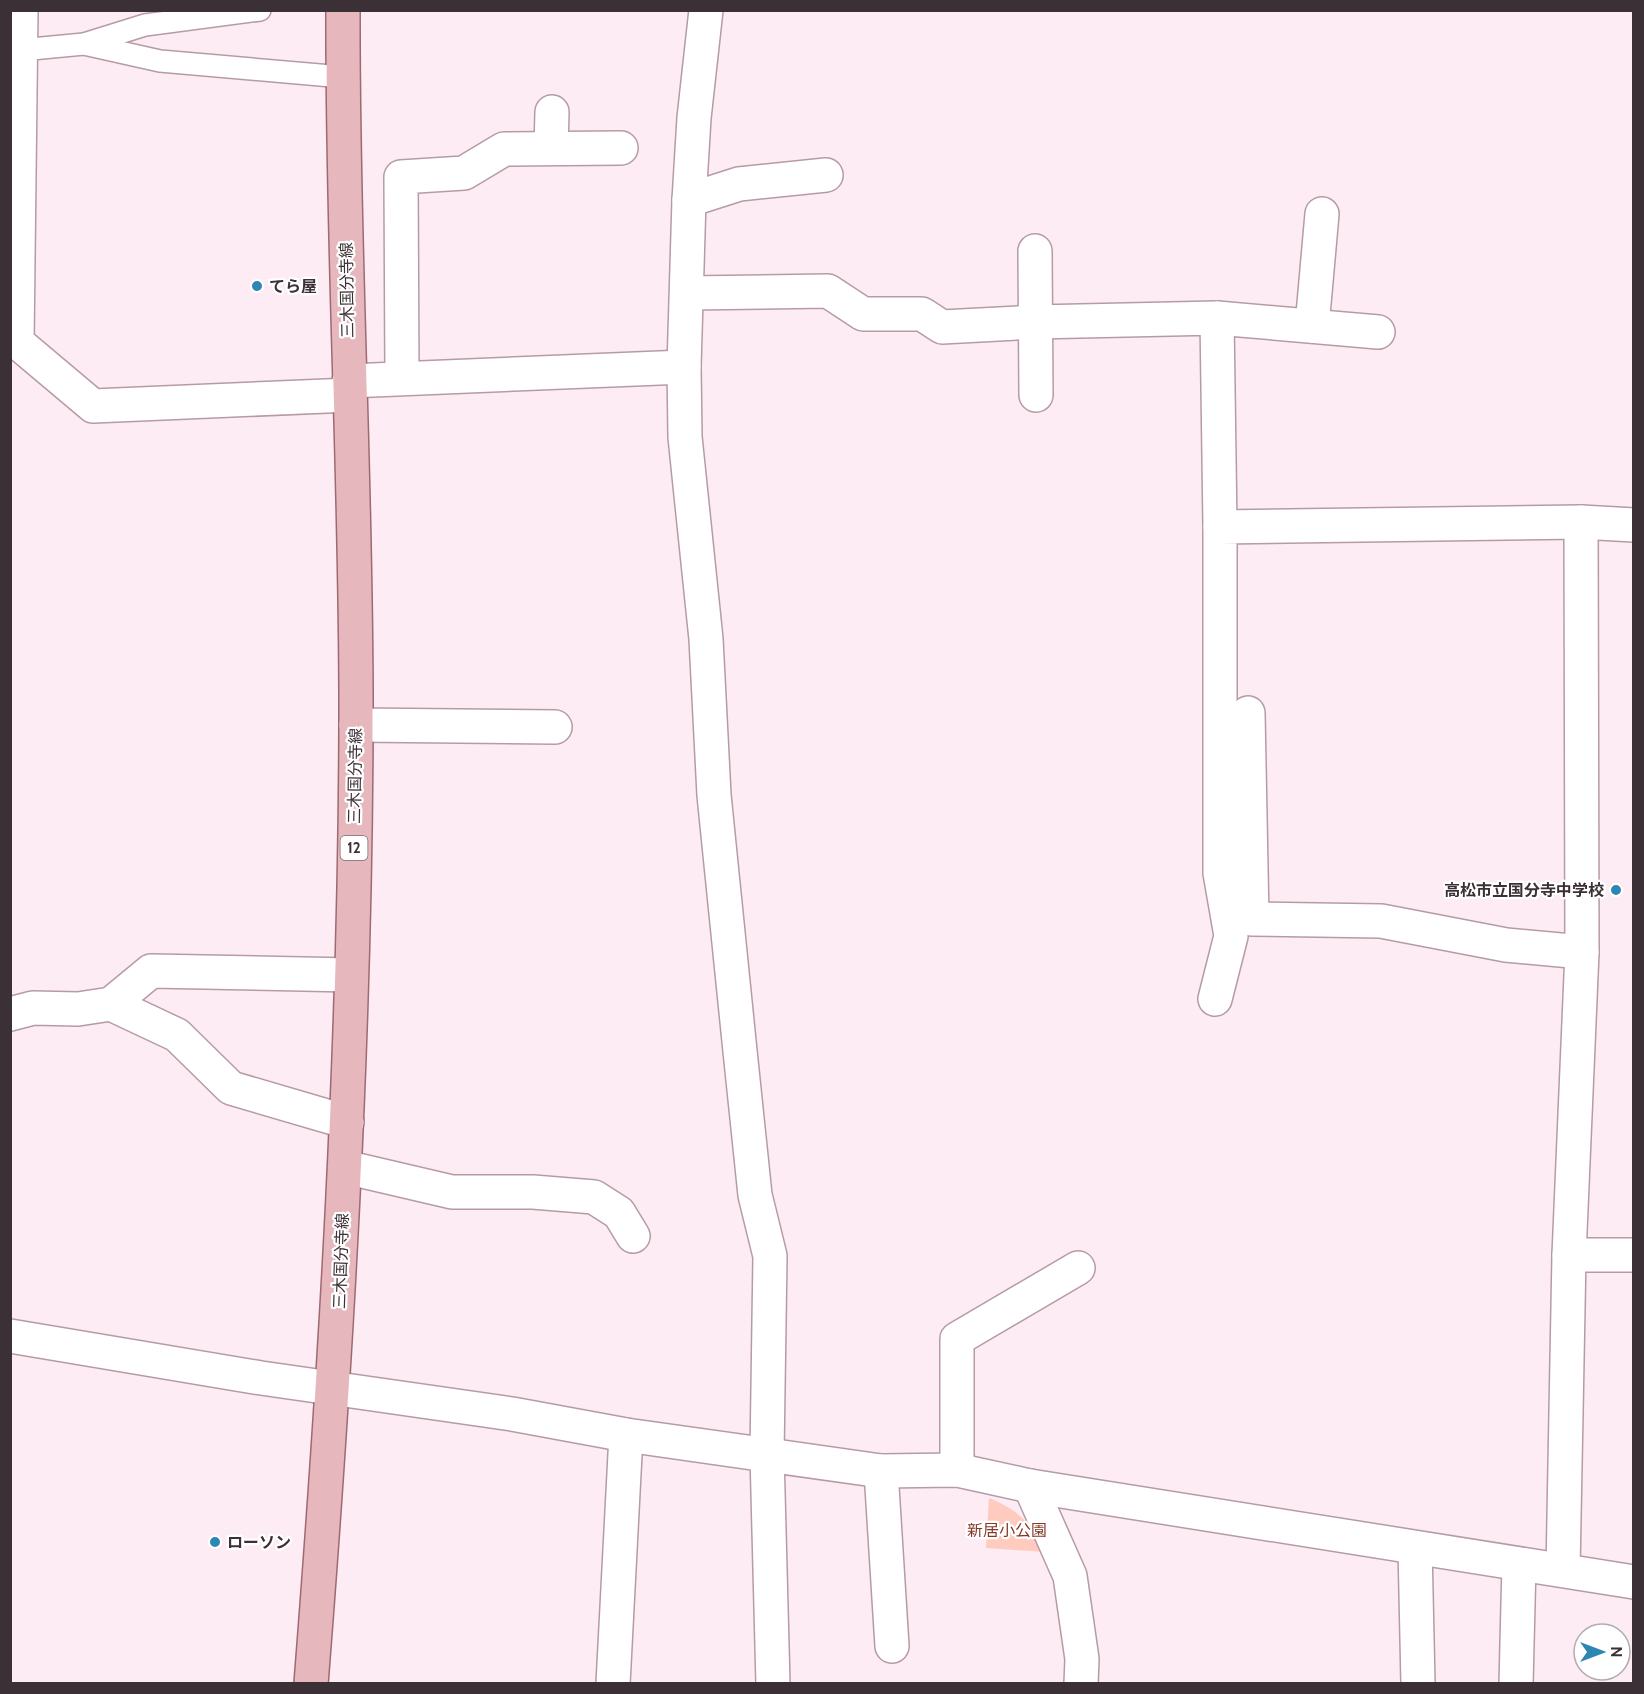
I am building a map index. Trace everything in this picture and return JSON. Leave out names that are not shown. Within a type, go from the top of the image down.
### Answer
[{"type":"main road","name":"三木国分寺線","points":[[311,1683],[333,1387],[345,1167],[356,724],[343,77],[344,10]]},
{"type":"street","points":[[21,10],[16,51],[17,342],[93,406],[349,388],[402,378],[684,367]]},
{"type":"street","points":[[706,10],[688,200],[684,367],[686,437],[706,639],[714,795],[755,1195],[770,1256],[767,1454],[773,1683]]},
{"type":"street","points":[[550,148],[552,112]]},
{"type":"street","points":[[402,378],[401,177],[464,173],[504,149],[621,148]]},
{"type":"street","points":[[688,200],[739,184],[826,175]]},
{"type":"street","points":[[1312,326],[1322,214]]},
{"type":"street","points":[[1035,251],[1036,395]]},
{"type":"street","points":[[687,293],[828,291],[862,314],[922,314],[942,327],[1035,322],[1217,318],[1378,332]]},
{"type":"street","points":[[1215,999],[1231,936],[1220,873],[1220,527],[1217,318]]},
{"type":"street","points":[[10,366],[47,366]]},
{"type":"street","points":[[1220,527],[1581,522],[1634,525]]},
{"type":"street","points":[[1563,1570],[1569,1255],[1582,952],[1581,522]]},
{"type":"street","points":[[1248,713],[1252,919],[1381,921],[1506,945],[1582,952]]},
{"type":"street","points":[[356,724],[555,727]]},
{"type":"street","points":[[10,1014],[33,1008],[78,1009],[111,1004],[151,971],[351,975]]},
{"type":"street","points":[[111,1004],[177,1035],[231,1088],[347,1122]]},
{"type":"street","points":[[345,1167],[452,1192],[533,1192],[594,1197],[619,1213],[633,1236]]},
{"type":"street","points":[[1569,1255],[1634,1255]]},
{"type":"street","points":[[957,1470],[957,1339],[1078,1268]]},
{"type":"street","points":[[10,1336],[250,1376],[512,1414],[626,1435],[881,1471],[957,1470],[1030,1486],[1634,1582]]},
{"type":"street","points":[[613,1683],[626,1435]]},
{"type":"street","points":[[881,1471],[892,1646]]},
{"type":"street","points":[[1030,1486],[1070,1576],[1082,1659],[1081,1683]]},
{"type":"street","points":[[1415,1548],[1418,1683]]},
{"type":"street","points":[[1516,1683],[1519,1564]]},
{"type":"lane","points":[[16,51],[84,44],[145,25],[261,10]]},
{"type":"lane","points":[[84,44],[160,61],[343,77]]},
{"type":"green space","name":"新居小公園","points":[[989,1498],[1008,1507],[1023,1519],[1035,1533],[1046,1552],[986,1548]]},
{"type":"place","name":"てら屋","points":[[257,286]]},
{"type":"place","name":"高松市立国分寺中学校","points":[[1616,890]]},
{"type":"place","name":"ローソン","points":[[215,1542]]}]
